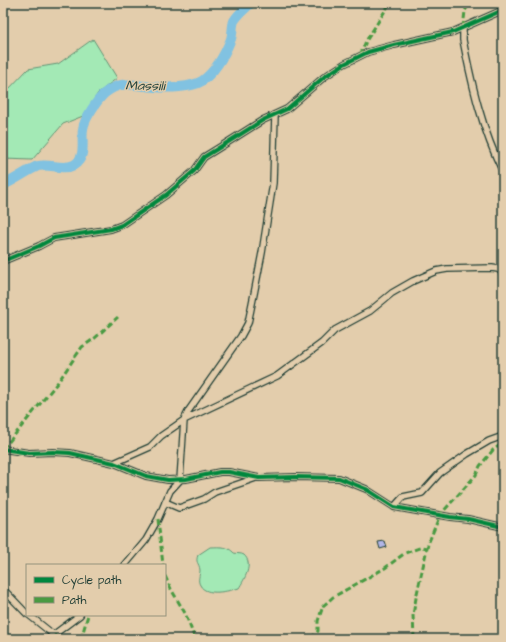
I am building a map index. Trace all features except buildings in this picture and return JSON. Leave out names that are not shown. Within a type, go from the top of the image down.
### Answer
[{"type":"street","points":[[3,261],[40,246],[54,238],[107,230],[122,225],[166,195],[189,176],[209,153],[263,120],[287,109],[324,77],[344,64],[368,52],[410,40],[436,36],[463,28],[503,10]]},
{"type":"street","points":[[463,28],[464,46],[479,112],[493,153],[501,162],[503,172]]},
{"type":"street","points":[[126,564],[146,540],[158,519],[170,491],[180,480],[184,420],[189,410],[241,336],[248,323],[262,253],[273,183],[275,115]]},
{"type":"street","points":[[114,463],[150,447],[161,436],[184,420],[277,376],[322,343],[335,330],[370,311],[399,289],[426,275],[447,269],[484,267],[498,269],[503,272]]},
{"type":"street","points":[[394,507],[403,497],[422,493],[440,473],[467,454],[489,441],[503,436]]},
{"type":"street","points":[[3,449],[28,453],[70,453],[114,463],[156,479],[180,480],[220,472],[235,473],[259,478],[339,478],[366,489],[394,507],[468,519],[503,527]]},
{"type":"street","points":[[165,502],[179,508],[204,499],[216,492],[259,478]]},
{"type":"street","points":[[3,589],[26,612]]},
{"type":"street","points":[[30,616],[54,635]]},
{"type":"street","points":[[48,639],[79,616]]},
{"type":"green space","points":[[93,39],[117,78],[98,93],[83,116],[63,124],[32,160],[3,159],[3,101],[6,92],[28,69],[58,64]]},
{"type":"green space","points":[[210,547],[227,548],[234,553],[244,555],[247,559],[247,572],[239,588],[224,592],[212,592],[203,589],[200,585],[200,570],[197,558],[198,555]]},
{"type":"waterway","name":"Massili","points":[[3,185],[38,166],[47,165],[70,167],[78,162],[81,158],[83,148],[83,129],[86,120],[99,100],[111,89],[117,86],[129,84],[179,87],[192,85],[202,81],[212,72],[223,56],[231,39],[234,21],[251,3]]},
{"type":"marked path","points":[[360,56],[366,41],[390,3]]},
{"type":"marked path","points":[[463,28],[465,11],[469,3]]},
{"type":"marked path","points":[[3,449],[58,382],[82,347],[95,338],[118,317]]},
{"type":"marked path","points":[[414,639],[413,615],[416,598],[428,544],[440,515],[476,475],[480,466],[493,450],[503,443]]},
{"type":"marked path","points":[[158,519],[163,564]]},
{"type":"marked path","points":[[311,639],[318,631],[318,621],[323,606],[333,597],[385,568],[405,553],[422,547],[427,548]]},
{"type":"marked path","points":[[166,578],[185,613],[195,639]]},
{"type":"marked path","points":[[81,639],[88,616]]},
{"type":"marked path","points":[[54,635],[59,639]]},
{"type":"cycle path","points":[[3,261],[54,238],[111,229],[122,225],[166,195],[194,171],[204,157],[263,120],[287,109],[324,77],[344,64],[368,52],[453,32],[503,10]]},
{"type":"cycle path","points":[[3,449],[29,453],[70,453],[114,463],[146,476],[168,480],[186,479],[220,472],[229,472],[259,478],[339,478],[366,489],[394,507],[468,519],[503,527]]}]
